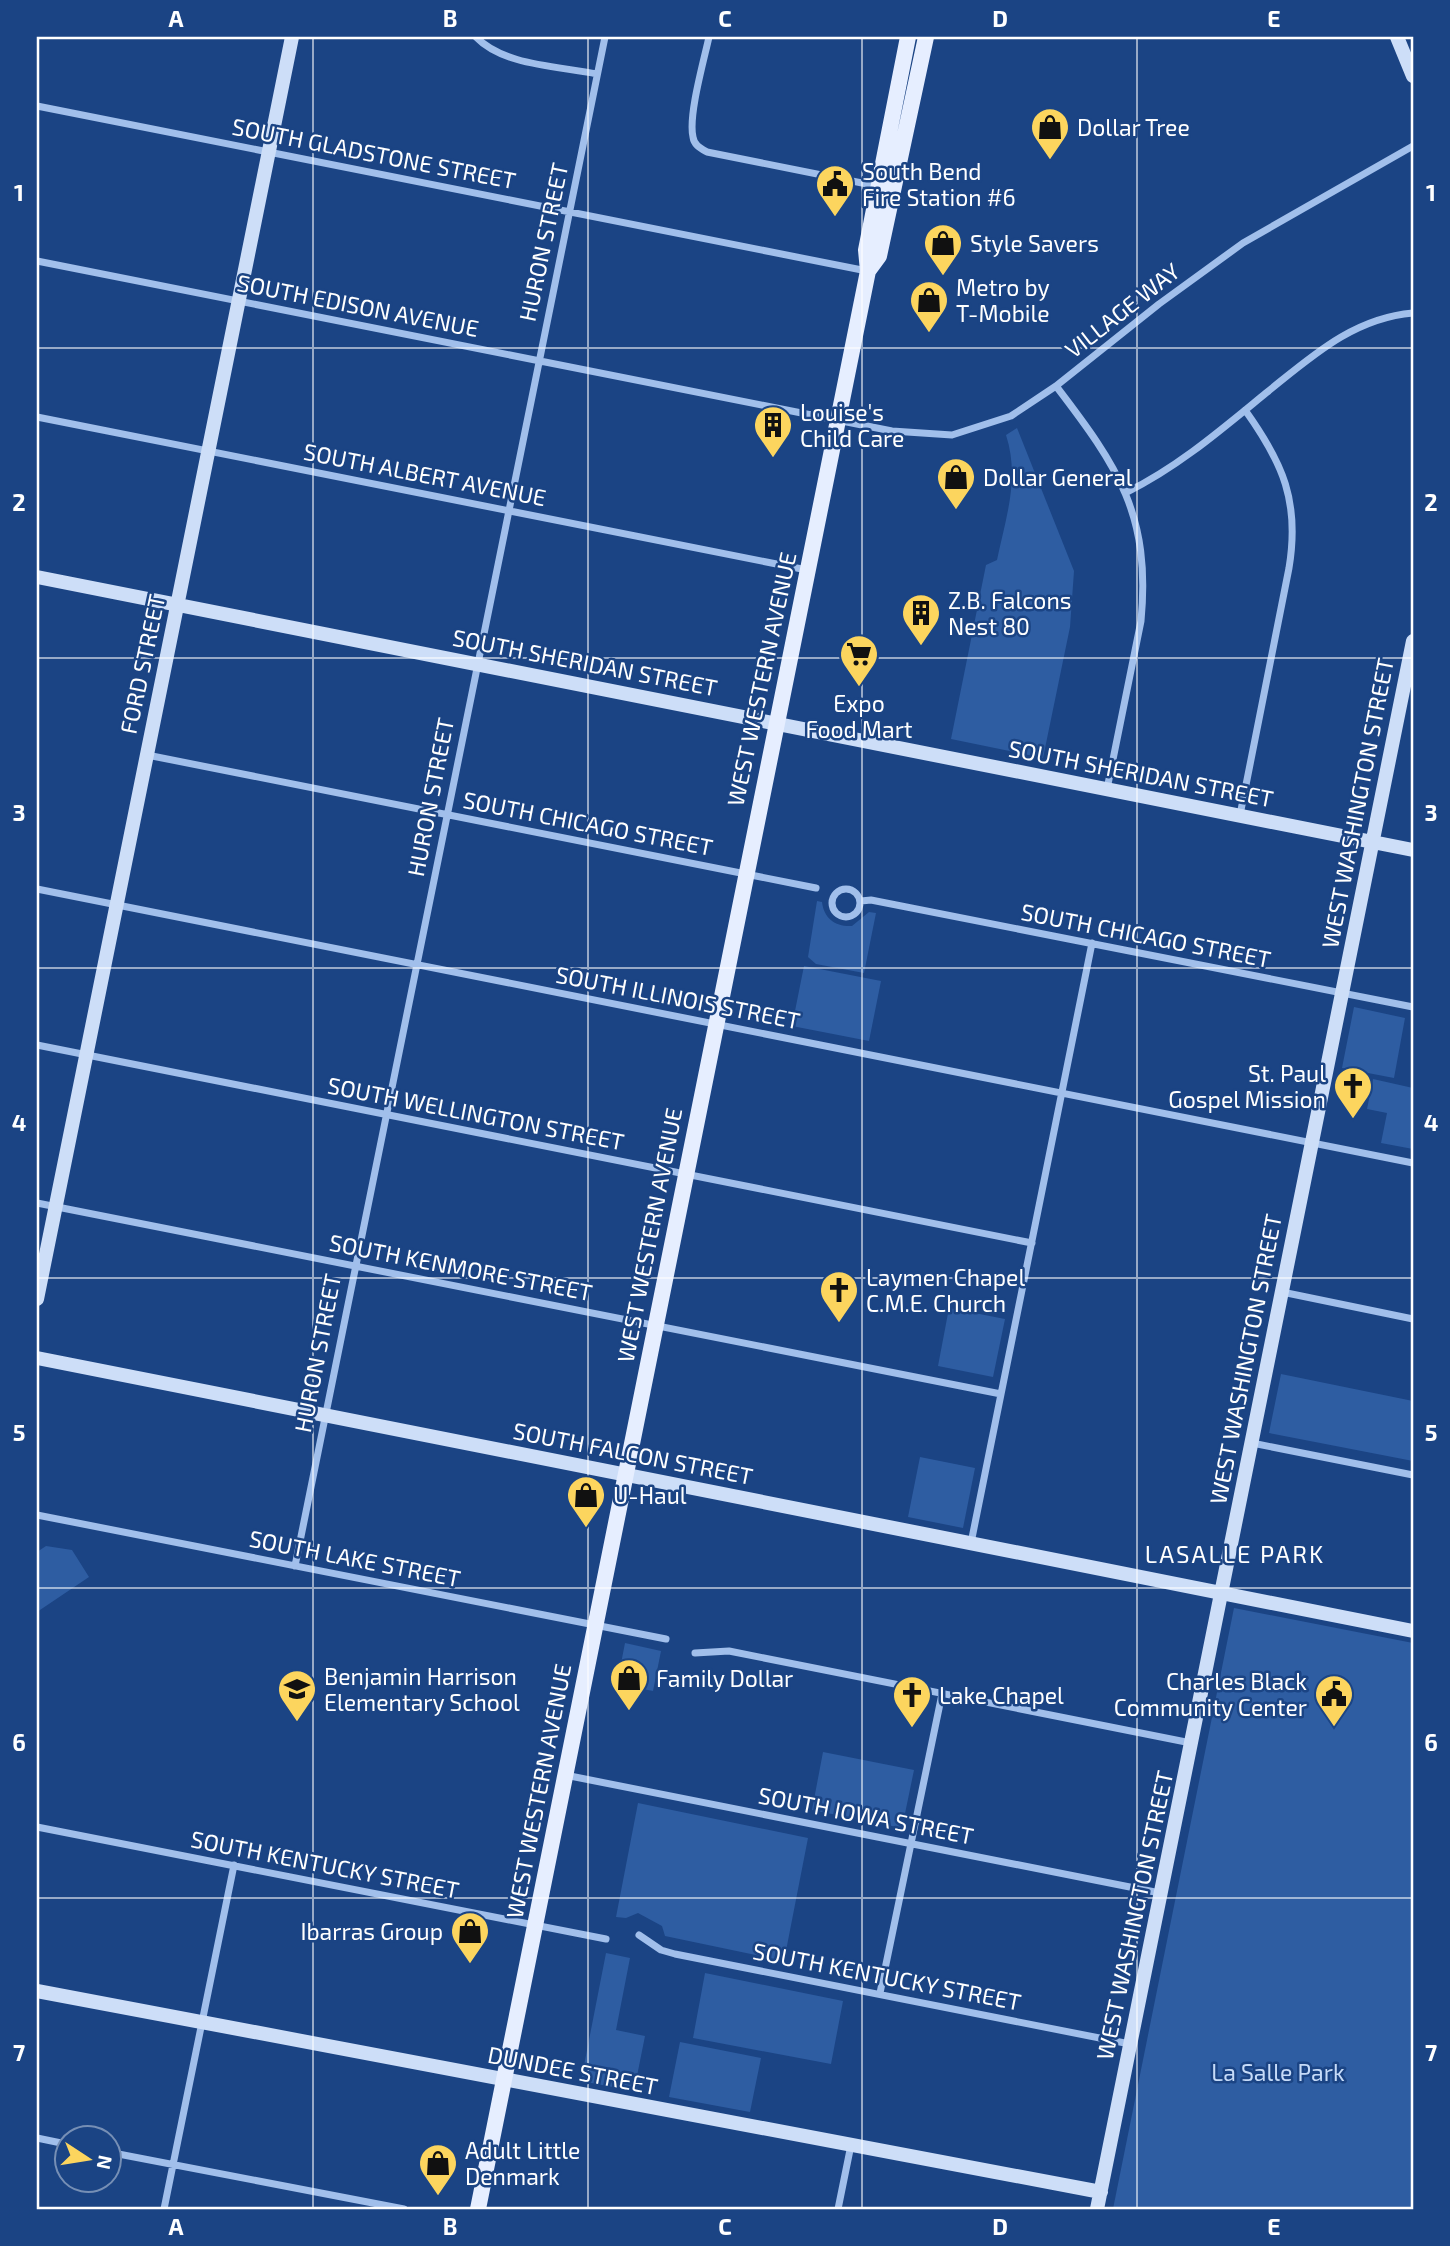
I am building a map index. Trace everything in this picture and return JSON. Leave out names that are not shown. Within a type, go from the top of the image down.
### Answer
[{"type":"main road","name":"WEST WESTERN AVENUE","points":[[478,2209],[744,874],[868,271],[866,250],[908,37]]},
{"type":"main road","name":"WEST WESTERN AVENUE","points":[[868,271],[879,256],[926,37]]},
{"type":"street","name":"FORD STREET","points":[[37,1300],[292,37]]},
{"type":"street","points":[[477,37],[491,50],[505,56],[597,74]]},
{"type":"street","name":"HURON STREET","points":[[295,1566],[384,1114],[605,37]]},
{"type":"street","points":[[709,37],[692,129],[696,146],[707,152],[877,186]]},
{"type":"street","points":[[1397,37],[1413,76]]},
{"type":"street","name":"SOUTH GLADSTONE STREET","points":[[37,106],[868,271]]},
{"type":"street","name":"VILLAGE WAY","points":[[837,421],[908,434],[952,435],[1011,416],[1056,386],[1159,304],[1243,243],[1413,146]]},
{"type":"street","name":"SOUTH EDISON AVENUE","points":[[37,261],[837,421]]},
{"type":"street","points":[[1127,492],[1165,472],[1343,334],[1382,318],[1413,313]]},
{"type":"street","points":[[1056,386],[1107,453],[1127,492],[1140,537],[1144,594],[1136,651],[1107,790]]},
{"type":"street","points":[[1240,815],[1289,568],[1294,530],[1291,500],[1282,470],[1275,453],[1245,410]]},
{"type":"street","name":"SOUTH ALBERT AVENUE","points":[[37,417],[807,570]]},
{"type":"street","name":"SOUTH SHERIDAN STREET","points":[[37,577],[1413,850]]},
{"type":"street","name":"WEST WASHINGTON STREET","points":[[1097,2209],[1413,641]]},
{"type":"street","name":"SOUTH CHICAGO STREET","points":[[147,755],[816,888]]},
{"type":"street","name":"SOUTH ILLINOIS STREET","points":[[37,889],[1413,1163]]},
{"type":"street","name":"SOUTH CHICAGO STREET","points":[[844,889],[853,890],[860,901],[858,911],[851,917],[842,916],[833,906],[834,897],[844,889]]},
{"type":"street","name":"SOUTH CHICAGO STREET","points":[[860,901],[871,900],[1413,1007]]},
{"type":"street","points":[[971,1543],[1092,943]]},
{"type":"street","name":"SOUTH WELLINGTON STREET","points":[[37,1045],[1032,1243]]},
{"type":"street","name":"SOUTH KENMORE STREET","points":[[37,1203],[1002,1394]]},
{"type":"street","points":[[1281,1292],[1413,1319]]},
{"type":"street","name":"SOUTH FALCON STREET","points":[[37,1358],[1413,1631]]},
{"type":"street","points":[[1252,1443],[1413,1475]]},
{"type":"street","name":"SOUTH LAKE STREET","points":[[37,1514],[666,1639]]},
{"type":"street","points":[[695,1653],[729,1651],[1191,1744]]},
{"type":"street","points":[[880,1993],[942,1693]]},
{"type":"street","name":"SOUTH IOWA STREET","points":[[564,1774],[1161,1894]]},
{"type":"street","name":"SOUTH KENTUCKY STREET","points":[[37,1827],[606,1939]]},
{"type":"street","points":[[164,2209],[234,1865]]},
{"type":"street","name":"SOUTH KENTUCKY STREET","points":[[639,1935],[661,1950],[675,1954],[1130,2045]]},
{"type":"street","name":"DUNDEE STREET","points":[[37,1991],[1101,2192]]},
{"type":"street","points":[[838,2209],[851,2145]]},
{"type":"street","points":[[122,2155],[404,2209]]},
{"type":"green space","points":[[1017,428],[1074,571],[1070,627],[1043,758],[951,739],[986,565],[997,560],[1010,498],[1012,467],[1006,435]]},
{"type":"green space","points":[[817,901],[822,902],[825,913],[832,921],[841,925],[852,926],[869,912],[876,913],[864,973],[816,964],[808,957]]},
{"type":"green space","points":[[804,966],[881,981],[869,1041],[792,1026]]},
{"type":"green space","points":[[1354,1007],[1405,1018],[1394,1078],[1342,1068]]},
{"type":"green space","points":[[1373,1079],[1413,1088],[1413,1149],[1381,1143],[1387,1113],[1367,1109]]},
{"type":"green space","points":[[949,1308],[1005,1319],[993,1377],[938,1366]]},
{"type":"green space","points":[[1281,1374],[1413,1401],[1413,1461],[1269,1433]]},
{"type":"green space","points":[[920,1457],[975,1468],[963,1528],[908,1517]]},
{"type":"green space","points":[[46,1546],[72,1550],[89,1577],[37,1612],[37,1552]]},
{"type":"green space","name":"La Salle Park","points":[[1234,1608],[1413,1643],[1413,2209],[1113,2209]]},
{"type":"green space","points":[[625,1643],[661,1651],[653,1691],[617,1684]]},
{"type":"green space","points":[[823,1752],[914,1770],[902,1828],[812,1810]]},
{"type":"green space","points":[[638,1803],[808,1838],[784,1961],[665,1936],[662,1926],[638,1913],[626,1918],[616,1917]]},
{"type":"green space","points":[[606,1953],[630,1958],[616,2030],[645,2036],[634,2091],[581,2081]]},
{"type":"green space","points":[[705,1973],[843,2001],[831,2064],[693,2038]]},
{"type":"green space","points":[[680,2042],[761,2058],[750,2112],[669,2097]]},
{"type":"place","name":"Dollar Tree","points":[[1050,161]]},
{"type":"place","name":"South Bend Fire Station #6","points":[[835,218]]},
{"type":"place","name":"Style Savers","points":[[943,277]]},
{"type":"place","name":"Metro by T-Mobile","points":[[929,334]]},
{"type":"place","name":"Louise's Child Care","points":[[773,459]]},
{"type":"place","name":"Dollar General","points":[[956,511]]},
{"type":"place","name":"Z.B. Falcons Nest 80","points":[[921,647]]},
{"type":"place","name":"Expo Food Mart","points":[[859,688]]},
{"type":"place","name":"St. Paul Gospel Mission","points":[[1353,1120]]},
{"type":"place","name":"Laymen Chapel C.M.E. Church","points":[[839,1324]]},
{"type":"place","name":"U-Haul","points":[[586,1529]]},
{"type":"place","name":"Family Dollar","points":[[629,1712]]},
{"type":"place","name":"Benjamin Harrison Elementary School","points":[[297,1723]]},
{"type":"place","name":"Charles Black Community Center","points":[[1334,1728]]},
{"type":"place","name":"Lake Chapel","points":[[912,1729]]},
{"type":"place","name":"Ibarras Group","points":[[470,1965]]},
{"type":"place","name":"Adult Little Denmark","points":[[438,2197]]},
{"type":"district","name":"LASALLE PARK","points":[[1235,1553]]}]
